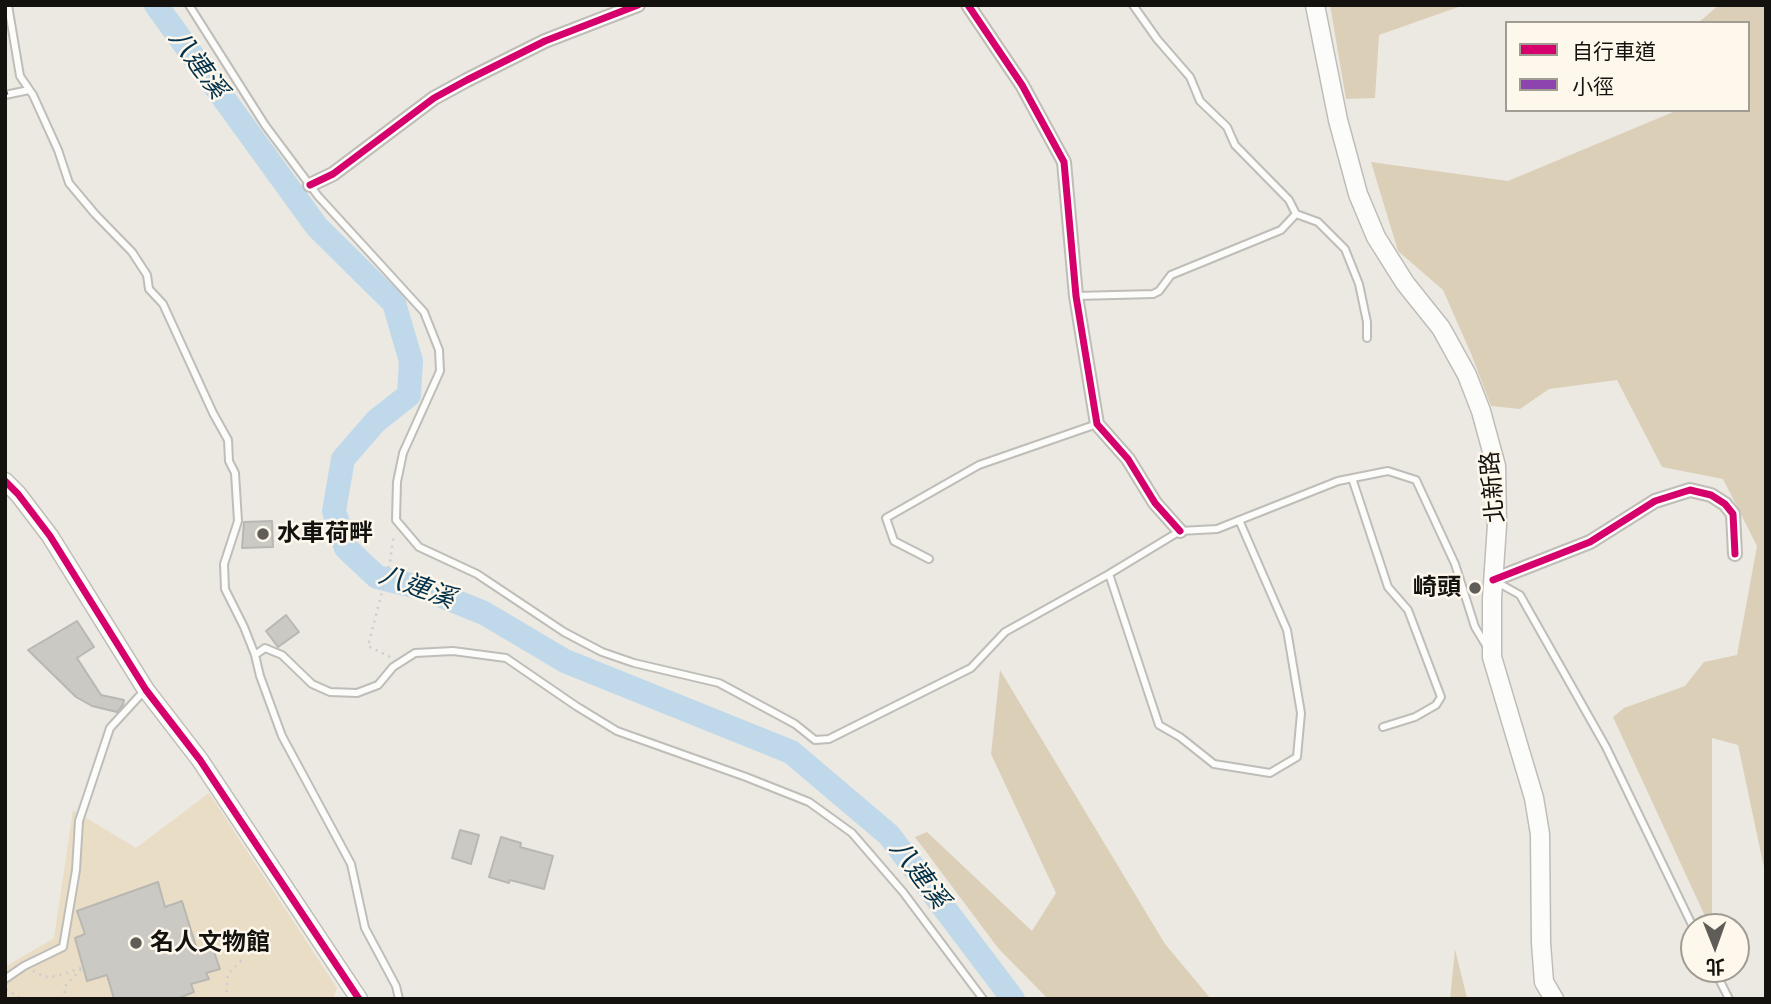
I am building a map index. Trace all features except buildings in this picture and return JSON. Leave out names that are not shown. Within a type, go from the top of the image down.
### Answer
[{"type":"main road","name":"北新路","points":[[1315,5],[1338,120],[1363,205],[1376,237],[1405,283],[1441,328],[1467,375],[1481,411],[1496,466],[1497,525],[1492,657],[1534,798],[1541,834],[1541,943],[1544,982],[1554,999]]},
{"type":"street","points":[[310,185],[333,174],[434,98],[545,41],[638,5]]},
{"type":"street","points":[[968,5],[1022,85],[1064,162],[1076,296],[1097,424],[1128,459],[1155,503],[1180,531]]},
{"type":"street","points":[[5,481],[50,536],[146,690],[200,760],[352,992]]},
{"type":"street","points":[[1493,580],[1590,542],[1656,501],[1690,490],[1711,495],[1725,504],[1733,514],[1735,554]]},
{"type":"lane","points":[[8,5],[20,76],[58,150],[69,183],[132,252],[147,275],[149,289],[163,304],[228,440],[229,461],[235,473],[238,521],[224,564],[225,589],[255,655],[282,736],[351,864],[365,928],[396,986],[399,999]]},
{"type":"lane","points":[[189,5],[265,125],[310,185],[424,312],[439,350],[440,371],[403,453],[397,482],[396,520],[419,547],[477,574],[564,632],[602,652],[635,663],[719,683],[795,724],[816,740],[829,739],[971,668],[1005,632],[1180,531],[1217,528],[1338,481],[1388,471],[1416,480],[1455,564],[1475,627],[1492,657]]},
{"type":"lane","points":[[1133,5],[1157,39],[1190,77],[1200,101],[1227,127],[1235,145],[1289,200],[1296,214],[1318,222],[1345,249],[1359,284],[1367,321],[1367,338]]},
{"type":"lane","points":[[5,95],[29,90]]},
{"type":"lane","points":[[1076,296],[1159,291],[1171,275],[1281,230],[1296,214]]},
{"type":"lane","points":[[929,559],[894,541],[886,518],[979,465],[1097,424]]},
{"type":"lane","points":[[1352,478],[1388,587],[1408,610],[1441,698],[1436,705],[1415,717],[1383,727]]},
{"type":"lane","points":[[1109,574],[1159,725],[1180,737],[1214,764],[1270,773],[1297,757],[1301,713],[1287,630],[1239,520]]},
{"type":"lane","points":[[1493,580],[1520,595],[1605,747],[1686,913]]},
{"type":"lane","points":[[255,655],[265,648],[282,655],[312,684],[330,692],[343,693],[357,693],[378,685],[398,664],[415,653],[453,651],[506,658],[617,731],[809,802],[852,833],[903,892],[983,999]]},
{"type":"lane","points":[[5,979],[24,966],[63,947],[76,870],[79,821],[110,728],[146,690]]},
{"type":"lane","points":[[1721,983],[1729,999]]},
{"type":"path","points":[[396,520],[390,561],[368,646],[392,657],[398,664]]},
{"type":"path","points":[[226,999],[228,974],[243,959]]},
{"type":"path","points":[[24,966],[45,977],[58,976],[83,967],[66,985],[63,999]]},
{"type":"path","points":[[5,988],[21,999]]},
{"type":"shaded area","points":[[1330,5],[1464,5],[1379,35],[1375,98],[1346,99]]},
{"type":"shaded area","points":[[1719,5],[1766,5],[1766,877],[1738,745],[1712,738],[1712,913],[1704,913],[1613,717],[1624,708],[1685,686],[1704,662],[1737,655],[1757,546],[1723,479],[1662,467],[1617,380],[1549,389],[1520,409],[1491,406],[1443,290],[1398,251],[1371,162],[1508,181],[1673,112],[1750,112],[1750,21],[1700,21]]},
{"type":"shaded area","points":[[1000,670],[1165,944],[1211,999],[1048,999],[998,948],[915,837],[927,832],[1032,931],[1056,893],[991,754]]},
{"type":"shaded area","points":[[209,793],[337,988],[333,999],[5,999],[5,967],[54,938],[73,810],[136,848]]},
{"type":"shaded area","points":[[1455,949],[1466,994],[1467,999],[1450,999]]},
{"type":"waterway","name":"八連溪","points":[[156,5],[317,227],[394,303],[411,361],[409,395],[376,421],[343,459],[334,511],[346,548],[377,577],[422,588],[484,613],[565,661],[791,752],[889,835],[1013,999]]},
{"type":"cycle path","points":[[310,185],[333,174],[434,98],[545,41],[638,5]]},
{"type":"cycle path","points":[[968,5],[1022,85],[1064,162],[1076,296],[1097,424],[1128,459],[1155,503],[1180,531]]},
{"type":"cycle path","points":[[5,481],[50,536],[146,690],[200,760],[359,999]]},
{"type":"cycle path","points":[[1493,580],[1590,542],[1655,501],[1690,490],[1711,495],[1725,504],[1733,514],[1735,554]]},
{"type":"place","name":"水車荷畔","points":[[263,534]]},
{"type":"place","name":"崎頭","points":[[1475,588]]},
{"type":"place","name":"名人文物館","points":[[136,943]]}]
